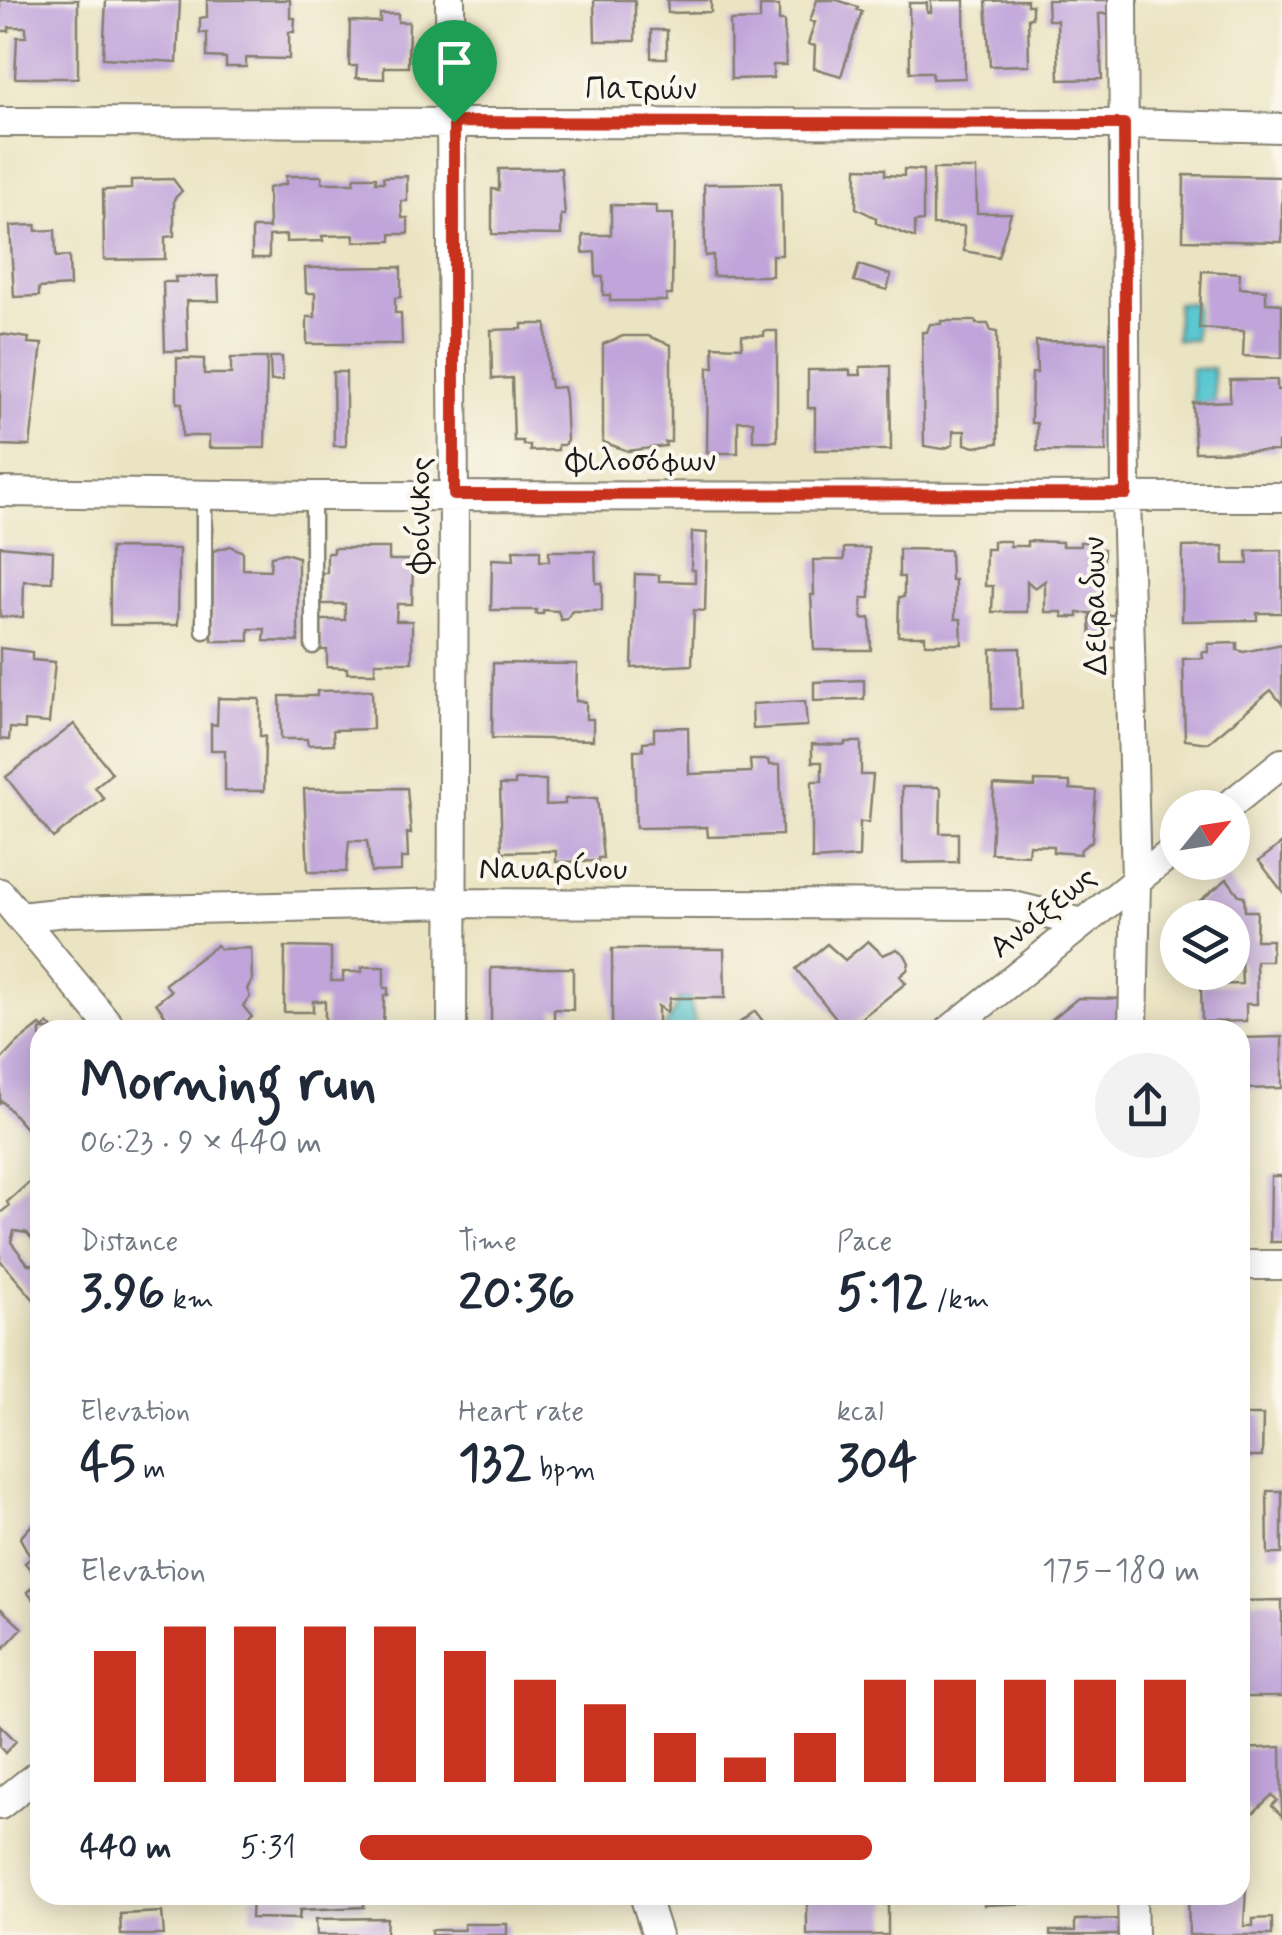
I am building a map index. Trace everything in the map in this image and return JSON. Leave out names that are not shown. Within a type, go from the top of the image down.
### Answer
[{"type":"street","name":"Φοίνικος","points":[[450,0],[454,122],[452,1020]]},
{"type":"street","name":"Δειραδων","points":[[1123,0],[1126,494],[1136,880],[1133,1020]]},
{"type":"street","name":"Πατρών","points":[[0,122],[1124,124],[1282,128]]},
{"type":"street","name":"Φιλοσόφων","points":[[0,492],[313,496],[1282,496]]},
{"type":"street","points":[[1248,790],[1282,762]]},
{"type":"street","name":"Ανοίξεως","points":[[962,1020],[1160,861]]},
{"type":"street","points":[[0,893],[106,1020]]},
{"type":"street","name":"Ναυαρίνου","points":[[20,917],[66,912],[452,903],[1010,905],[1083,923]]},
{"type":"street","points":[[1250,1266],[1282,1266]]},
{"type":"street","points":[[0,1805],[30,1780]]},
{"type":"street","points":[[648,1905],[658,1935]]},
{"type":"street","points":[[1132,1905],[1132,1935]]},
{"type":"lane","points":[[204,495],[204,632]]},
{"type":"lane","points":[[313,496],[314,646]]},
{"type":"water","points":[[1177,303],[1195,303],[1195,340],[1176,340]]},
{"type":"water","points":[[1213,368],[1215,402],[1193,403],[1191,369]]},
{"type":"water","points":[[678,998],[689,998],[695,1020],[669,1020]]},
{"type":"building","points":[[0,0],[78,0],[78,78],[15,78],[17,37],[26,37],[26,27],[0,31]]},
{"type":"building","points":[[106,0],[180,0],[177,62],[103,58]]},
{"type":"building","points":[[207,0],[290,0],[290,18],[295,18],[294,32],[289,32],[289,59],[246,58],[246,67],[226,67],[226,58],[207,57],[207,33],[200,33],[200,18],[207,17]]},
{"type":"building","points":[[594,0],[635,0],[635,41],[595,41]]},
{"type":"building","points":[[667,0],[711,0],[711,12],[668,13]]},
{"type":"building","points":[[817,0],[837,0],[862,11],[841,76],[814,68],[815,46],[808,44]]},
{"type":"building","points":[[931,0],[964,0],[965,78],[932,79],[932,72],[910,72],[909,3],[927,3],[927,12],[931,12]]},
{"type":"building","points":[[1027,0],[1027,5],[1032,5],[1032,18],[1028,18],[1029,65],[990,66],[986,1]]},
{"type":"building","points":[[1047,0],[1116,0],[1117,13],[1099,14],[1102,79],[1059,80],[1057,20],[1048,20]]},
{"type":"building","points":[[760,6],[779,6],[779,21],[784,21],[786,65],[773,65],[773,78],[731,79],[730,21],[760,20]]},
{"type":"building","points":[[380,14],[398,14],[398,22],[409,22],[408,67],[384,67],[384,79],[356,78],[357,66],[349,66],[350,21],[380,22]]},
{"type":"building","points":[[651,30],[667,30],[667,58],[651,58]]},
{"type":"building","points":[[561,168],[565,215],[561,215],[561,235],[492,234],[492,189],[499,190],[499,169]]},
{"type":"building","points":[[857,168],[885,169],[885,175],[904,176],[904,169],[923,170],[923,221],[915,222],[915,238],[876,223],[876,218],[856,208]]},
{"type":"building","points":[[933,169],[976,169],[977,213],[1011,213],[998,257],[964,251],[964,226],[933,225]]},
{"type":"building","points":[[1184,175],[1282,177],[1282,242],[1183,240]]},
{"type":"building","points":[[286,176],[322,176],[322,183],[354,183],[355,177],[376,177],[376,182],[384,182],[383,177],[407,176],[407,201],[401,201],[402,218],[408,218],[408,234],[391,234],[391,241],[354,242],[354,235],[286,242],[286,235],[269,236],[269,258],[252,258],[252,228],[269,228],[268,188],[286,184]]},
{"type":"building","points":[[173,179],[182,191],[174,199],[174,236],[165,237],[165,259],[104,260],[103,190],[131,189],[131,180]]},
{"type":"building","points":[[781,183],[782,255],[772,255],[772,276],[713,276],[713,255],[705,256],[704,184]]},
{"type":"building","points":[[611,205],[656,206],[656,214],[673,214],[672,295],[666,295],[667,301],[610,301],[610,295],[603,295],[603,277],[596,277],[595,252],[583,253],[583,235],[611,235]]},
{"type":"building","points":[[36,225],[36,231],[55,230],[56,257],[69,256],[70,286],[39,288],[39,296],[14,297],[10,226]]},
{"type":"building","points":[[859,265],[891,275],[887,290],[854,281]]},
{"type":"building","points":[[401,267],[401,297],[395,298],[395,313],[401,313],[402,344],[307,344],[307,317],[315,317],[315,293],[306,293],[305,268]]},
{"type":"building","points":[[1202,271],[1240,273],[1239,288],[1266,290],[1266,303],[1282,304],[1282,358],[1243,356],[1244,331],[1199,328]]},
{"type":"building","points":[[218,276],[219,301],[186,301],[188,351],[165,351],[163,282],[176,282],[175,277]]},
{"type":"building","points":[[941,321],[976,321],[997,332],[998,443],[975,447],[965,444],[965,431],[953,431],[953,445],[943,449],[924,446],[922,332]]},
{"type":"building","points":[[522,324],[546,324],[548,379],[551,388],[563,387],[565,397],[567,440],[558,445],[558,450],[530,451],[530,445],[514,441],[512,378],[492,379],[491,330],[522,329]]},
{"type":"building","points":[[764,331],[777,331],[777,441],[753,441],[753,421],[738,421],[738,453],[707,453],[708,367],[714,367],[713,346],[742,347],[742,335],[764,336]]},
{"type":"building","points":[[0,334],[42,344],[30,446],[0,445]]},
{"type":"building","points":[[623,336],[648,336],[671,345],[671,442],[665,442],[666,446],[628,451],[603,442],[603,344]]},
{"type":"building","points":[[1036,341],[1106,342],[1106,452],[1037,451],[1037,423],[1031,423]]},
{"type":"building","points":[[270,357],[282,357],[283,380],[271,381]]},
{"type":"building","points":[[177,358],[204,359],[204,374],[231,374],[231,358],[267,358],[265,448],[209,448],[209,436],[182,436]]},
{"type":"building","points":[[890,366],[891,450],[815,450],[815,408],[808,408],[808,370],[850,370],[850,375],[861,375],[860,367]]},
{"type":"building","points":[[333,372],[346,372],[346,446],[334,446]]},
{"type":"building","points":[[1230,380],[1277,380],[1277,390],[1282,390],[1282,443],[1278,443],[1278,451],[1195,452],[1193,403],[1230,401]]},
{"type":"building","points":[[692,532],[707,533],[705,611],[694,610],[692,665],[632,668],[635,574],[659,575],[659,581],[695,582],[695,570],[691,570]]},
{"type":"building","points":[[993,541],[1010,541],[1010,546],[1027,546],[1027,541],[1062,542],[1062,546],[1097,542],[1097,549],[1104,549],[1103,580],[1099,580],[1103,606],[1095,606],[1095,613],[1078,613],[1078,617],[1045,612],[1045,581],[1035,588],[1027,581],[1027,612],[992,612],[993,586],[985,586],[986,549],[993,549]]},
{"type":"building","points":[[0,546],[53,551],[52,582],[24,581],[23,617],[0,617]]},
{"type":"building","points":[[230,546],[243,552],[243,569],[270,570],[271,556],[285,553],[298,557],[298,642],[264,641],[265,629],[249,629],[249,641],[212,641],[213,551]]},
{"type":"building","points":[[1223,546],[1224,564],[1248,564],[1247,551],[1282,550],[1282,613],[1257,613],[1257,620],[1182,621],[1183,547]]},
{"type":"building","points":[[110,548],[179,549],[178,625],[110,625]]},
{"type":"building","points":[[333,548],[389,548],[389,560],[413,560],[412,604],[397,604],[396,621],[412,621],[412,662],[375,662],[375,673],[347,673],[347,668],[327,667],[327,650],[321,650],[321,620],[345,620],[345,604],[322,604],[322,573],[327,573],[327,553],[333,553]]},
{"type":"building","points":[[844,548],[869,548],[870,598],[862,598],[862,619],[870,618],[871,650],[814,650],[813,560],[844,560]]},
{"type":"building","points":[[899,549],[950,550],[955,619],[961,619],[962,644],[925,644],[925,636],[898,636],[899,597],[904,597]]},
{"type":"building","points":[[513,550],[540,550],[540,561],[549,561],[549,551],[595,551],[596,583],[602,583],[602,611],[572,611],[567,619],[561,620],[558,611],[543,610],[543,614],[536,614],[537,610],[491,610],[492,559],[514,560]]},
{"type":"building","points":[[1090,615],[1121,615],[1121,647],[1091,647]]},
{"type":"building","points":[[1237,643],[1237,650],[1244,652],[1282,644],[1282,704],[1271,690],[1208,743],[1185,740],[1183,659],[1203,658],[1208,644]]},
{"type":"building","points":[[0,648],[32,652],[32,660],[55,662],[49,723],[25,721],[25,729],[10,728],[9,740],[0,739]]},
{"type":"building","points":[[1020,648],[1022,709],[992,709],[991,649]]},
{"type":"building","points":[[493,663],[577,664],[576,701],[586,702],[586,719],[593,719],[593,740],[492,738]]},
{"type":"building","points":[[864,680],[864,699],[814,701],[814,682]]},
{"type":"building","points":[[372,690],[373,729],[333,730],[334,744],[308,745],[307,739],[281,739],[280,696]]},
{"type":"building","points":[[218,698],[260,699],[260,736],[265,736],[264,791],[225,791],[225,750],[211,750],[211,724],[217,725]]},
{"type":"building","points":[[805,701],[807,726],[753,729],[752,704]]},
{"type":"building","points":[[74,724],[112,773],[95,787],[104,799],[53,838],[6,777]]},
{"type":"building","points":[[688,727],[689,774],[751,772],[750,760],[780,765],[782,835],[708,837],[707,827],[636,828],[634,750],[643,750],[643,742],[654,741],[654,728]]},
{"type":"building","points":[[861,742],[861,775],[873,775],[869,822],[860,822],[859,857],[812,860],[812,781],[822,781],[822,762],[812,762],[812,744]]},
{"type":"building","points":[[515,780],[546,780],[546,805],[565,804],[565,799],[597,798],[603,858],[556,862],[556,851],[502,852],[500,785],[515,785]]},
{"type":"building","points":[[1035,781],[1070,782],[1070,789],[1096,791],[1092,841],[1080,854],[1053,852],[1053,846],[1029,845],[1028,855],[991,853],[994,785],[1035,787]]},
{"type":"building","points":[[902,787],[938,787],[941,791],[940,833],[958,833],[958,862],[903,863]]},
{"type":"building","points":[[407,788],[411,834],[407,833],[408,858],[401,858],[401,871],[371,872],[367,841],[349,841],[346,872],[308,872],[304,789]]},
{"type":"building","points":[[1282,843],[1282,891],[1259,861]]},
{"type":"building","points":[[1226,880],[1244,900],[1201,900]]},
{"type":"building","points":[[1250,911],[1257,911],[1256,940],[1272,940],[1271,961],[1256,961],[1257,1004],[1246,1004],[1246,1020],[1202,1020],[1201,990],[1250,990]]},
{"type":"building","points":[[868,941],[883,955],[897,949],[909,963],[900,976],[906,983],[859,1020],[838,1020],[796,969],[827,944],[845,960]]},
{"type":"building","points":[[217,945],[220,949],[251,948],[252,981],[247,989],[250,997],[243,1006],[252,1017],[248,1020],[169,1020],[156,1003],[171,991],[165,984]]},
{"type":"building","points":[[285,947],[331,948],[331,981],[343,981],[343,972],[384,967],[388,995],[384,995],[383,1020],[325,1020],[325,1001],[313,1001],[313,1012],[284,1012]]},
{"type":"building","points":[[612,949],[724,949],[725,998],[670,998],[667,1012],[658,1006],[658,1020],[612,1020]]},
{"type":"building","points":[[491,968],[573,968],[573,1010],[554,1009],[554,1020],[491,1020]]},
{"type":"building","points":[[1078,998],[1125,999],[1125,1020],[1051,1020]]},
{"type":"building","points":[[755,1011],[762,1020],[743,1020]]},
{"type":"building","points":[[30,1033],[30,1133],[0,1103],[0,1061]]},
{"type":"building","points":[[1282,1037],[1282,1088],[1250,1089],[1250,1038]]},
{"type":"building","points":[[1271,1176],[1282,1176],[1282,1242],[1270,1242]]},
{"type":"building","points":[[30,1182],[30,1236],[14,1231],[11,1242],[30,1264],[30,1295],[0,1260],[0,1213],[9,1206],[7,1202]]},
{"type":"building","points":[[1250,1415],[1263,1415],[1262,1457],[1250,1457]]},
{"type":"building","points":[[1267,1491],[1282,1491],[1282,1554],[1268,1554]]},
{"type":"building","points":[[30,1527],[30,1556],[20,1538]]},
{"type":"building","points":[[1282,1600],[1282,1697],[1250,1697],[1250,1601]]},
{"type":"building","points":[[0,1608],[22,1628],[0,1652]]},
{"type":"building","points":[[0,1725],[16,1741],[5,1753],[0,1747]]},
{"type":"building","points":[[1281,1747],[1282,1816],[1272,1806],[1277,1800],[1272,1795],[1250,1816],[1250,1749]]},
{"type":"building","points":[[252,1905],[364,1905],[300,1910],[299,1919],[251,1918]]},
{"type":"building","points":[[807,1905],[888,1905],[888,1935],[807,1935]]},
{"type":"building","points":[[1188,1905],[1245,1905],[1244,1926],[1253,1926],[1253,1919],[1272,1918],[1272,1935],[1189,1935]]},
{"type":"building","points":[[162,1912],[164,1935],[121,1935],[120,1914]]},
{"type":"building","points":[[387,1918],[386,1935],[317,1935],[316,1919]]},
{"type":"building","points":[[1128,1919],[1128,1935],[1050,1935],[1050,1931],[1075,1931],[1075,1920]]},
{"type":"building","points":[[464,1924],[507,1924],[507,1935],[431,1935],[431,1930],[464,1930]]},
{"type":"route","points":[[454,122],[1124,124],[1126,494],[454,495],[454,122]]}]
